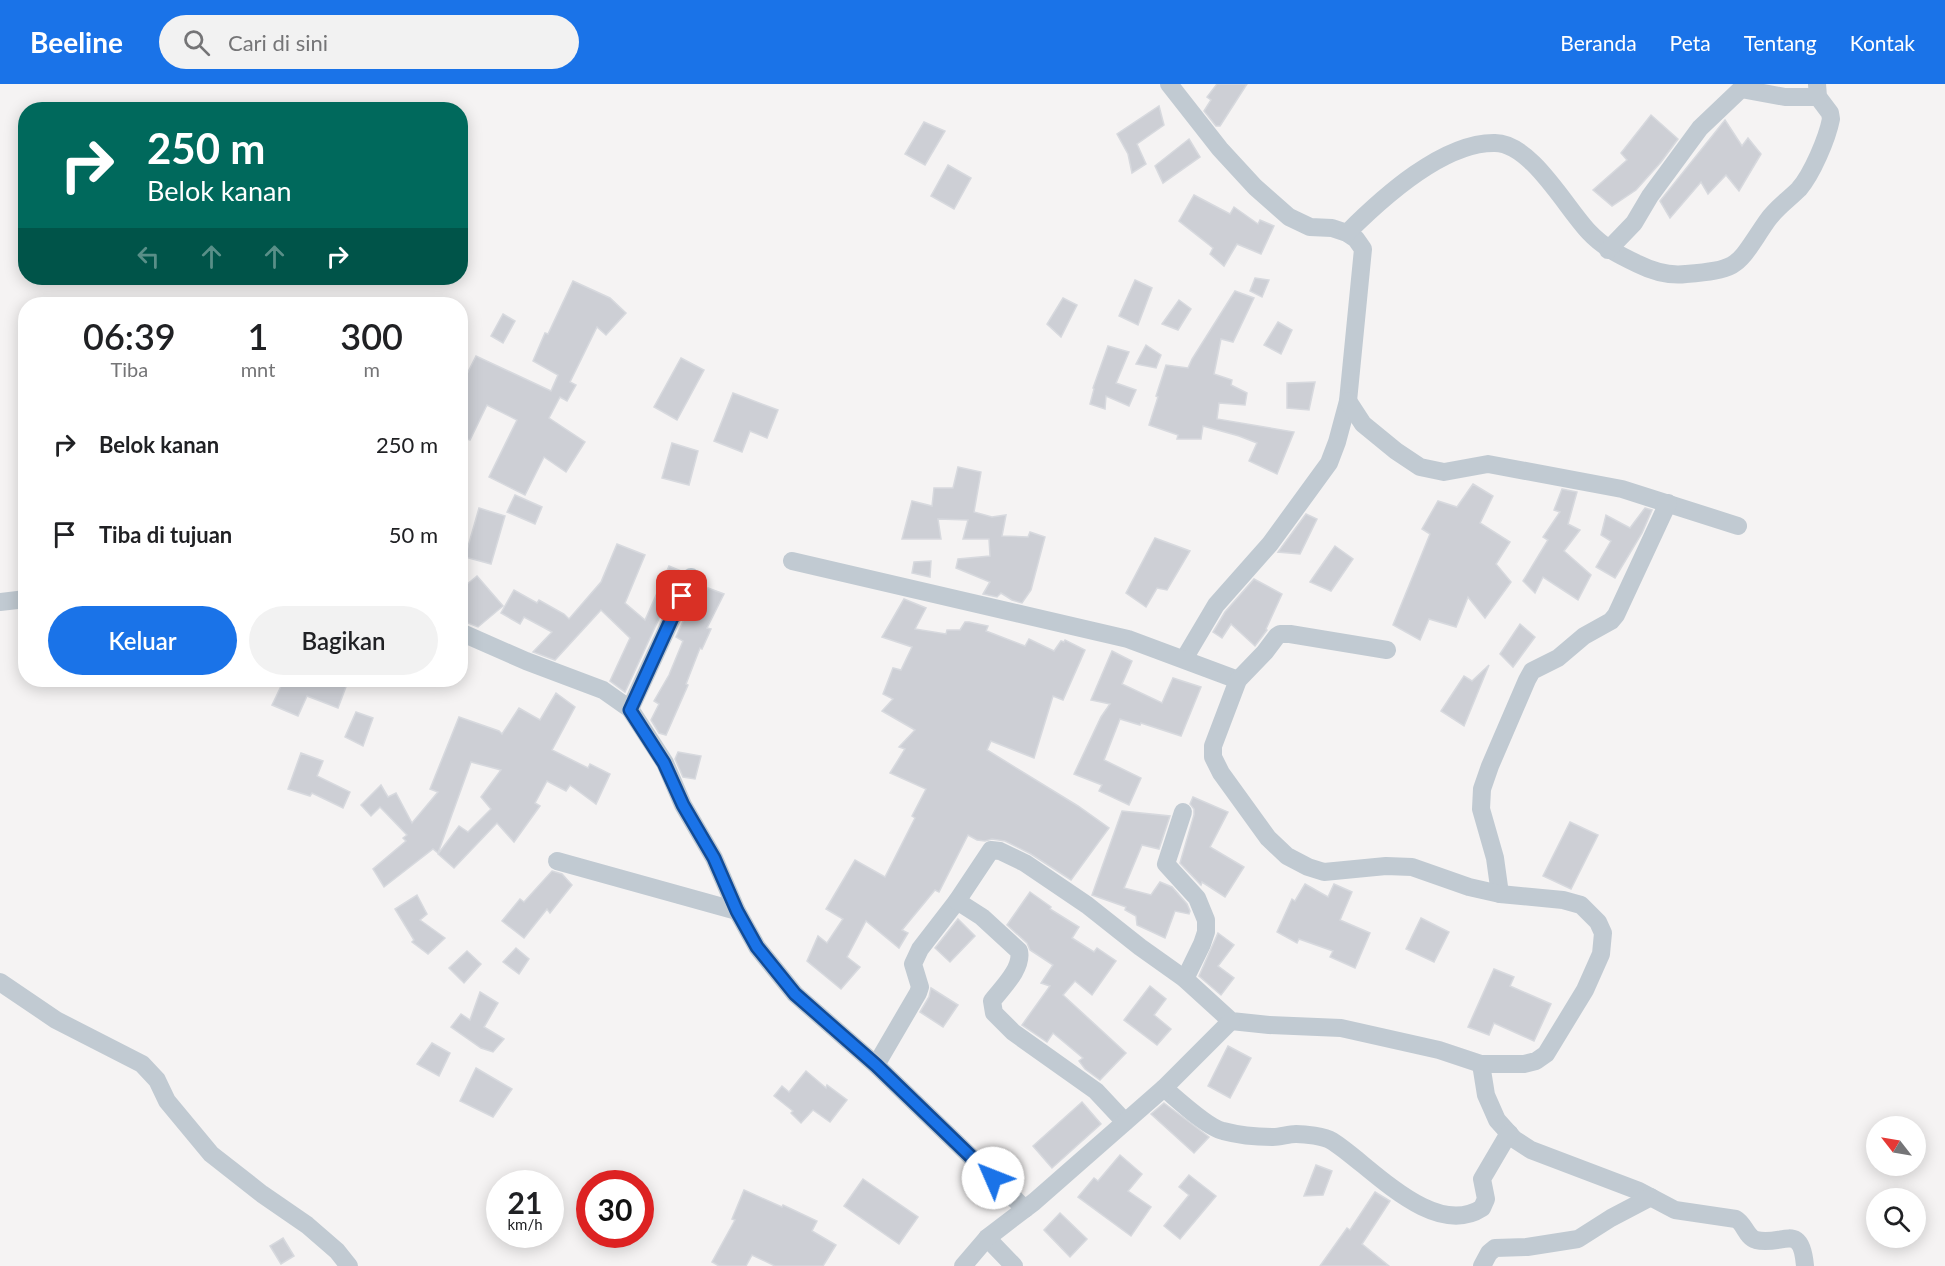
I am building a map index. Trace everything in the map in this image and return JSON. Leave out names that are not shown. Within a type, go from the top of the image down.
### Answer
[{"type":"street","points":[[1169,84],[1220,149],[1255,187],[1289,217],[1310,227],[1332,228],[1347,233],[1356,239],[1363,249],[1348,401],[1338,442],[1329,463],[1270,544],[1216,605],[1184,659]]},
{"type":"street","points":[[1347,233],[1398,185],[1414,175],[1466,146],[1497,143],[1512,147],[1548,179],[1588,231],[1608,250],[1648,269],[1676,275],[1720,271],[1734,266],[1743,257],[1769,219],[1808,178],[1831,119],[1817,90],[1785,98],[1735,86],[1700,128],[1650,196],[1634,223],[1608,250]]},
{"type":"street","points":[[1348,401],[1363,424],[1420,467],[1444,472],[1488,464],[1622,489],[1738,526]]},
{"type":"street","points":[[1500,894],[1495,858],[1481,809],[1482,789],[1514,708],[1532,672],[1558,658],[1584,636],[1611,621],[1616,615],[1668,503]]},
{"type":"street","points":[[792,561],[1128,639],[1238,680]]},
{"type":"street","points":[[630,710],[691,577]]},
{"type":"street","points":[[0,602],[18,599]]},
{"type":"street","points":[[876,1065],[918,993],[920,987],[913,964],[920,949],[957,901],[991,850],[1000,851],[1025,863],[1087,905],[1185,979],[1231,1021],[1341,1028],[1439,1050],[1481,1064],[1524,1064],[1536,1061],[1546,1054],[1585,990],[1601,954],[1603,933],[1598,922],[1581,905],[1548,898],[1500,894],[1469,887],[1412,867],[1386,866],[1324,872],[1308,867],[1287,856],[1262,829],[1229,786],[1213,757],[1216,735],[1238,680],[1280,634],[1387,650]]},
{"type":"street","points":[[468,635],[603,690],[630,710],[664,763],[683,805],[714,858],[737,911],[757,947],[795,994],[876,1065],[1025,1209]]},
{"type":"street","points":[[1183,812],[1166,864],[1197,898],[1206,920],[1206,932],[1202,944],[1185,979]]},
{"type":"street","points":[[557,861],[737,911]]},
{"type":"street","points":[[957,901],[982,917],[1019,951],[1018,965],[992,1001],[994,1013],[1013,1032],[1096,1091],[1125,1122]]},
{"type":"street","points":[[0,982],[56,1020],[142,1064],[157,1080],[166,1101],[211,1154],[262,1194],[307,1225],[337,1251],[349,1266]]},
{"type":"street","points":[[963,1266],[987,1238],[1025,1209],[1164,1088],[1231,1021]]},
{"type":"street","points":[[1481,1064],[1486,1095],[1497,1120],[1514,1139],[1532,1150],[1652,1197],[1675,1210],[1736,1219],[1741,1222],[1747,1233],[1757,1240],[1785,1238],[1797,1241],[1803,1249],[1805,1266]]},
{"type":"street","points":[[1164,1088],[1221,1131],[1274,1137],[1296,1134],[1329,1139],[1406,1198],[1442,1214],[1460,1215],[1482,1208],[1486,1199],[1482,1179],[1509,1133]]},
{"type":"street","points":[[1482,1266],[1489,1253],[1495,1248],[1527,1247],[1578,1239],[1611,1218],[1652,1197]]},
{"type":"street","points":[[987,1238],[1014,1266]]},
{"type":"building","points":[[1217,84],[1247,84],[1220,126],[1216,126],[1204,111],[1211,100],[1207,97]]},
{"type":"building","points":[[1159,106],[1164,125],[1137,144],[1146,164],[1132,173],[1128,154],[1117,134]]},
{"type":"building","points":[[1651,115],[1678,139],[1636,190],[1612,206],[1593,190],[1627,160],[1621,153]]},
{"type":"building","points":[[1725,120],[1742,146],[1748,138],[1761,154],[1739,191],[1726,175],[1708,194],[1701,182],[1670,218],[1660,201]]},
{"type":"building","points":[[924,122],[945,131],[925,165],[905,154]]},
{"type":"building","points":[[1189,139],[1200,157],[1163,183],[1155,166]]},
{"type":"building","points":[[948,165],[971,178],[954,209],[931,196]]},
{"type":"building","points":[[1194,195],[1230,214],[1234,207],[1258,224],[1260,220],[1274,226],[1261,254],[1237,244],[1224,266],[1210,254],[1213,248],[1179,221]]},
{"type":"building","points":[[1255,278],[1269,280],[1262,297],[1250,291]]},
{"type":"building","points":[[1135,280],[1152,288],[1138,325],[1119,316]]},
{"type":"building","points":[[573,281],[610,298],[626,313],[606,335],[597,327],[570,382],[576,385],[567,401],[560,397],[549,418],[585,442],[566,472],[544,457],[525,495],[489,477],[517,420],[487,405],[470,440],[468,439],[468,372],[476,356],[551,391],[558,375],[533,361],[545,333],[548,334]]},
{"type":"building","points":[[1235,291],[1254,298],[1233,342],[1221,339],[1214,374],[1232,380],[1231,385],[1247,393],[1245,405],[1219,403],[1217,419],[1294,432],[1277,474],[1249,461],[1257,443],[1239,436],[1203,426],[1201,439],[1177,439],[1178,435],[1149,425],[1166,365],[1188,368]]},
{"type":"building","points":[[1063,298],[1077,305],[1061,337],[1047,324]]},
{"type":"building","points":[[1179,300],[1191,309],[1178,330],[1162,324]]},
{"type":"building","points":[[503,314],[515,321],[503,343],[491,336]]},
{"type":"building","points":[[1278,322],[1292,330],[1281,354],[1264,345]]},
{"type":"building","points":[[1146,345],[1161,355],[1156,368],[1136,364]]},
{"type":"building","points":[[1108,346],[1129,352],[1116,383],[1136,390],[1129,406],[1106,396],[1105,409],[1090,404],[1093,388]]},
{"type":"building","points":[[681,358],[704,370],[677,420],[654,407]]},
{"type":"building","points":[[1315,382],[1309,410],[1287,408],[1287,383]]},
{"type":"building","points":[[733,393],[778,410],[767,438],[750,431],[742,452],[714,441]]},
{"type":"building","points":[[672,443],[698,451],[689,485],[662,478]]},
{"type":"building","points":[[958,467],[981,472],[974,512],[992,517],[1006,515],[1002,536],[1028,537],[1030,532],[1045,537],[1031,590],[1022,603],[1001,593],[997,597],[983,594],[990,582],[956,568],[958,559],[990,556],[989,539],[963,539],[968,520],[938,519],[941,539],[902,539],[912,501],[932,506],[934,488],[953,488]]},
{"type":"building","points":[[1473,484],[1493,496],[1480,523],[1510,542],[1496,564],[1511,582],[1485,618],[1468,597],[1456,627],[1429,619],[1420,640],[1393,625],[1430,534],[1422,529],[1438,501],[1457,507]]},
{"type":"building","points":[[1562,489],[1577,492],[1568,524],[1580,530],[1564,551],[1591,575],[1578,600],[1543,577],[1535,593],[1523,581],[1548,540],[1543,537],[1560,512],[1554,510]]},
{"type":"building","points":[[515,495],[542,507],[535,524],[507,512]]},
{"type":"building","points":[[479,508],[505,516],[491,564],[468,558],[468,546]]},
{"type":"building","points":[[1645,508],[1652,510],[1642,533],[1615,578],[1596,567],[1611,541],[1601,535],[1606,515],[1630,528]]},
{"type":"building","points":[[1306,514],[1317,519],[1300,554],[1278,552]]},
{"type":"building","points":[[1155,538],[1190,551],[1167,590],[1157,588],[1146,607],[1126,593]]},
{"type":"building","points":[[617,544],[645,555],[625,603],[645,620],[669,566],[681,571],[625,692],[610,681],[630,638],[601,610],[555,660],[533,652],[552,632],[524,617],[520,624],[501,613],[514,590],[537,603],[539,600],[569,619],[601,582]]},
{"type":"building","points":[[1335,546],[1353,559],[1331,591],[1310,582]]},
{"type":"building","points":[[931,561],[930,577],[912,573],[914,562]]},
{"type":"building","points":[[477,576],[503,606],[478,627],[468,623],[468,583]]},
{"type":"building","points":[[1254,579],[1282,594],[1267,630],[1255,646],[1231,624],[1222,638],[1213,632],[1225,612]]},
{"type":"building","points":[[708,588],[724,594],[707,628],[711,629],[702,649],[700,648],[686,684],[688,685],[666,735],[659,733],[651,720],[659,704],[654,701],[669,675],[683,641],[676,637],[690,606],[696,609]]},
{"type":"building","points":[[904,599],[926,608],[915,629],[946,634],[947,630],[960,630],[965,622],[969,622],[988,626],[986,631],[1025,646],[1029,639],[1054,651],[1061,641],[1065,640],[1085,650],[1063,700],[1053,696],[1034,758],[991,741],[987,750],[1078,806],[1109,828],[1071,880],[1031,854],[1005,841],[977,840],[968,835],[939,892],[935,890],[902,930],[908,933],[899,948],[866,921],[847,957],[860,967],[841,989],[807,961],[818,936],[827,943],[843,919],[826,909],[855,860],[885,877],[915,818],[912,816],[926,789],[890,773],[905,749],[899,747],[915,730],[882,711],[893,699],[883,694],[893,668],[901,670],[912,647],[882,637]]},
{"type":"building","points":[[1520,624],[1535,637],[1513,667],[1500,654]]},
{"type":"building","points":[[1112,651],[1132,661],[1122,684],[1162,703],[1173,678],[1201,687],[1181,736],[1120,719],[1104,760],[1141,778],[1129,805],[1099,791],[1102,785],[1074,774],[1101,717],[1110,704],[1091,700]]},
{"type":"building","points":[[1489,665],[1464,726],[1441,711],[1464,676],[1472,681]]},
{"type":"building","points":[[281,687],[346,687],[338,708],[307,696],[298,716],[272,705]]},
{"type":"building","points":[[556,693],[575,707],[552,750],[588,768],[590,764],[610,774],[596,804],[570,785],[566,791],[547,781],[535,803],[540,806],[514,842],[497,823],[454,868],[438,854],[459,826],[468,832],[491,809],[481,797],[501,770],[471,762],[438,853],[433,849],[384,887],[373,869],[406,841],[403,838],[407,835],[380,807],[371,816],[361,805],[381,785],[388,797],[396,793],[412,823],[438,792],[430,789],[459,717],[502,734],[519,708],[540,720]]},
{"type":"building","points":[[356,712],[373,718],[363,746],[345,737]]},
{"type":"building","points":[[678,752],[701,756],[695,779],[683,777],[675,759]]},
{"type":"building","points":[[301,753],[323,761],[317,776],[350,792],[343,808],[312,793],[310,796],[288,789]]},
{"type":"building","points":[[1193,797],[1228,812],[1210,847],[1244,867],[1225,897],[1202,882],[1201,885],[1180,863],[1194,815],[1194,809],[1190,804]]},
{"type":"building","points":[[1122,811],[1170,816],[1159,849],[1142,845],[1124,888],[1151,895],[1160,882],[1172,887],[1187,904],[1189,914],[1175,911],[1165,938],[1137,925],[1136,916],[1125,910],[1126,907],[1092,895]]},
{"type":"building","points":[[1570,822],[1598,835],[1571,889],[1543,876]]},
{"type":"building","points":[[552,871],[562,874],[572,885],[550,913],[547,909],[524,938],[502,921],[520,899],[524,902]]},
{"type":"building","points":[[1305,884],[1328,897],[1334,884],[1352,892],[1340,920],[1370,933],[1355,968],[1330,957],[1333,951],[1299,939],[1297,943],[1277,932],[1292,899],[1295,901]]},
{"type":"building","points":[[1030,892],[1051,907],[1050,909],[1079,927],[1072,938],[1094,952],[1097,948],[1116,961],[1092,995],[1075,981],[1063,995],[1126,1053],[1100,1080],[1085,1069],[1079,1061],[1083,1058],[1053,1033],[1047,1042],[1022,1025],[1050,986],[1041,983],[1053,965],[1030,950],[1027,943],[1007,925]]},
{"type":"building","points":[[417,895],[427,914],[420,920],[445,938],[428,954],[412,942],[414,940],[395,909]]},
{"type":"building","points":[[1421,918],[1449,932],[1434,962],[1406,949]]},
{"type":"building","points":[[958,919],[975,936],[950,962],[935,948]]},
{"type":"building","points":[[1218,933],[1234,945],[1218,966],[1234,978],[1221,995],[1199,976]]},
{"type":"building","points":[[516,948],[529,959],[519,974],[503,962]]},
{"type":"building","points":[[467,951],[481,964],[464,983],[449,968]]},
{"type":"building","points":[[1494,969],[1514,977],[1510,986],[1551,1004],[1534,1041],[1494,1023],[1489,1035],[1468,1027]]},
{"type":"building","points":[[1150,986],[1166,999],[1154,1015],[1171,1029],[1157,1045],[1124,1020]]},
{"type":"building","points":[[931,988],[958,1005],[943,1027],[920,1012],[929,997]]},
{"type":"building","points":[[480,992],[498,1003],[484,1027],[504,1039],[493,1052],[481,1048],[451,1027],[461,1014],[470,1020]]},
{"type":"building","points":[[432,1043],[450,1053],[439,1076],[417,1064]]},
{"type":"building","points":[[1228,1046],[1251,1058],[1230,1098],[1208,1086]]},
{"type":"building","points":[[476,1068],[512,1089],[493,1117],[460,1101]]},
{"type":"building","points":[[806,1071],[826,1088],[827,1085],[847,1100],[830,1122],[813,1110],[801,1123],[791,1113],[793,1111],[774,1096],[782,1086],[789,1092]]},
{"type":"building","points":[[1082,1102],[1101,1124],[1052,1168],[1033,1146]]},
{"type":"building","points":[[1164,1103],[1209,1137],[1194,1153],[1151,1114]]},
{"type":"building","points":[[1120,1155],[1142,1174],[1128,1191],[1151,1207],[1131,1236],[1078,1197],[1094,1178],[1098,1181]]},
{"type":"building","points":[[1316,1165],[1332,1171],[1323,1195],[1304,1196]]},
{"type":"building","points":[[1189,1175],[1216,1196],[1180,1239],[1164,1226],[1189,1195],[1179,1187]]},
{"type":"building","points":[[863,1179],[918,1217],[899,1244],[844,1206]]},
{"type":"building","points":[[744,1190],[817,1221],[812,1231],[836,1245],[823,1266],[775,1266],[752,1255],[746,1266],[719,1266],[712,1262],[735,1220],[732,1219]]},
{"type":"building","points":[[1375,1192],[1390,1201],[1362,1244],[1389,1266],[1320,1266],[1347,1228],[1350,1230]]},
{"type":"building","points":[[1060,1213],[1087,1239],[1070,1257],[1044,1230]]},
{"type":"building","points":[[283,1238],[294,1256],[281,1264],[270,1246]]},
{"type":"route","points":[[682,596],[630,710],[664,763],[683,805],[714,858],[737,911],[757,947],[795,994],[876,1065],[993,1178]]}]
